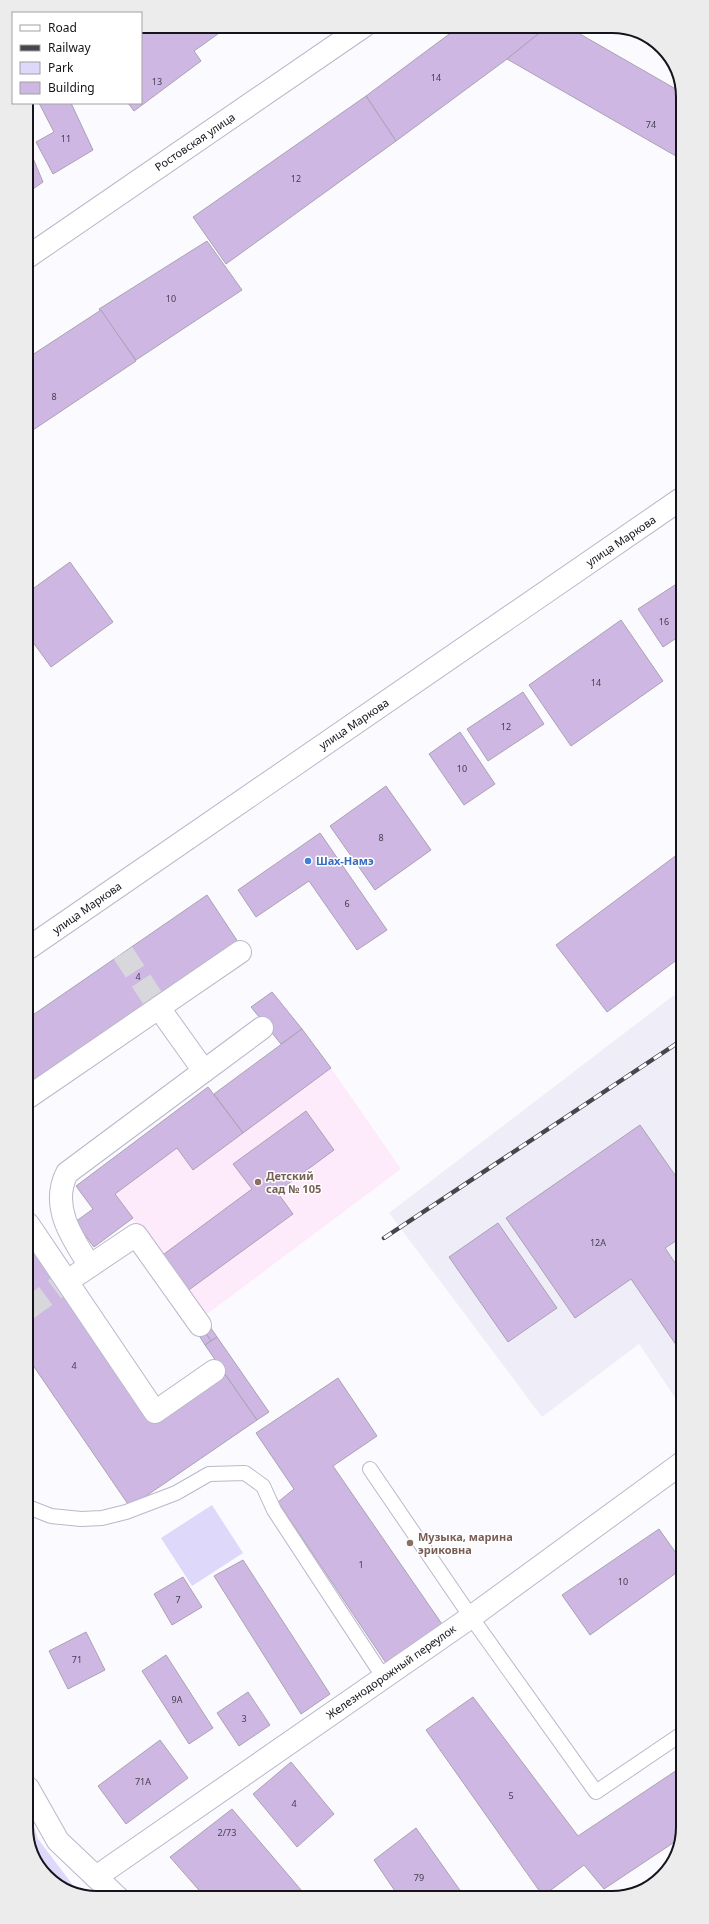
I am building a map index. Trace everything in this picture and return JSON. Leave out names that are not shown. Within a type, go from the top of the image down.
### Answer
[{"type":"street","name":"Ростовская улица","points":[[33,253],[354,33]]},
{"type":"street","name":"улица Маркова","points":[[33,945],[676,503]]},
{"type":"street","points":[[33,1095],[240,952]]},
{"type":"street","points":[[159,1008],[204,1071]]},
{"type":"street","points":[[90,1266],[72,1237],[64,1220],[62,1183],[67,1173],[262,1028]]},
{"type":"street","points":[[33,1232],[155,1412],[214,1371]]},
{"type":"street","points":[[66,1281],[136,1235],[145,1240],[200,1325]]},
{"type":"street","name":"Железнодорожный переулок","points":[[96,1877],[472,1617],[676,1467]]},
{"type":"street","points":[[33,1797],[58,1841],[111,1891]]},
{"type":"lane","points":[[370,1469],[472,1617],[596,1792],[676,1738]]},
{"type":"lane","points":[[33,1509],[51,1516],[102,1518],[126,1512],[176,1493],[209,1474],[245,1473],[263,1486],[274,1510],[384,1678]]},
{"type":"shaded area","points":[[676,994],[676,1399],[639,1344],[542,1417],[389,1213]]},
{"type":"shaded area","name":"Детский сад № 105","points":[[331,1068],[401,1169],[203,1317],[115,1194],[177,1148],[193,1170]]},
{"type":"green space","points":[[212,1505],[243,1553],[192,1586],[161,1538]]},
{"type":"green space","points":[[33,1824],[38,1839],[74,1886],[58,1878],[44,1862],[35,1843]]},
{"type":"building","points":[[142,33],[219,33],[194,51],[201,61],[134,111],[129,104],[142,104]]},
{"type":"building","points":[[451,33],[539,33],[507,59],[396,141],[366,96]]},
{"type":"building","points":[[539,33],[578,33],[675,89],[676,156],[507,59]]},
{"type":"building","points":[[366,96],[396,141],[226,264],[193,217]]},
{"type":"building","points":[[40,104],[71,104],[93,150],[53,174],[36,142],[54,132]]},
{"type":"building","points":[[33,158],[43,182],[33,189]]},
{"type":"building","points":[[207,241],[242,290],[136,360],[99,309]]},
{"type":"building","points":[[101,310],[136,361],[33,430],[33,354]]},
{"type":"building","points":[[70,562],[113,622],[51,667],[33,642],[33,589]]},
{"type":"building","points":[[676,584],[676,638],[663,647],[638,609]]},
{"type":"building","points":[[621,620],[663,681],[571,746],[529,685]]},
{"type":"building","points":[[523,692],[544,724],[488,761],[467,729]]},
{"type":"building","points":[[460,732],[495,784],[464,805],[429,754]]},
{"type":"building","points":[[386,786],[431,850],[375,890],[330,826]]},
{"type":"building","points":[[320,833],[387,930],[357,950],[309,881],[256,917],[238,890]]},
{"type":"building","points":[[676,855],[676,960],[607,1012],[556,945]]},
{"type":"building","points":[[207,895],[238,942],[33,1083],[33,1015]]},
{"type":"building","points":[[272,992],[302,1029],[281,1044],[251,1007]]},
{"type":"building","points":[[302,1029],[331,1068],[243,1133],[214,1094]]},
{"type":"building","points":[[208,1087],[243,1133],[193,1170],[177,1148],[115,1194],[133,1218],[94,1247],[75,1222],[93,1209],[76,1186]]},
{"type":"building","points":[[306,1111],[334,1150],[277,1192],[293,1214],[186,1292],[160,1257],[252,1189],[233,1164]]},
{"type":"building","points":[[640,1125],[676,1176],[676,1241],[665,1248],[676,1264],[676,1345],[631,1279],[575,1318],[506,1218]]},
{"type":"building","points":[[498,1223],[557,1308],[508,1342],[449,1257]]},
{"type":"building","points":[[33,1247],[154,1423],[225,1374],[257,1420],[130,1507],[33,1365]]},
{"type":"building","points":[[206,1321],[217,1337],[211,1341],[200,1325]]},
{"type":"building","points":[[200,1325],[211,1341],[205,1345],[195,1329]]},
{"type":"building","points":[[217,1337],[269,1412],[257,1420],[205,1345]]},
{"type":"building","points":[[338,1378],[377,1436],[333,1466],[444,1627],[388,1666],[278,1502],[294,1489],[256,1433]]},
{"type":"building","points":[[659,1529],[676,1553],[676,1573],[590,1635],[562,1595]]},
{"type":"building","points":[[243,1560],[330,1694],[301,1714],[214,1576]]},
{"type":"building","points":[[183,1577],[202,1607],[172,1625],[154,1594]]},
{"type":"building","points":[[86,1632],[105,1670],[68,1689],[49,1651]]},
{"type":"building","points":[[166,1655],[213,1728],[189,1744],[142,1671]]},
{"type":"building","points":[[248,1692],[270,1725],[239,1746],[217,1713]]},
{"type":"building","points":[[473,1697],[578,1836],[676,1771],[676,1827],[674,1842],[604,1889],[584,1865],[550,1891],[539,1891],[426,1730]]},
{"type":"building","points":[[160,1740],[188,1778],[126,1824],[98,1786]]},
{"type":"building","points":[[291,1762],[334,1814],[297,1847],[253,1794]]},
{"type":"building","points":[[232,1809],[302,1891],[200,1891],[170,1857]]},
{"type":"building","points":[[416,1828],[460,1891],[395,1891],[374,1860]]},
{"type":"tunnel","points":[[123,953],[159,1008]]},
{"type":"tunnel","points":[[33,1305],[66,1281]]},
{"type":"railway","points":[[384,1238],[676,1044]]},
{"type":"place","name":"Шах-Намэ","points":[[308,861]]},
{"type":"place","name":"Детский сад № 105","points":[[258,1182]]},
{"type":"place","name":"Музыка, марина эриковна","points":[[410,1543]]}]
